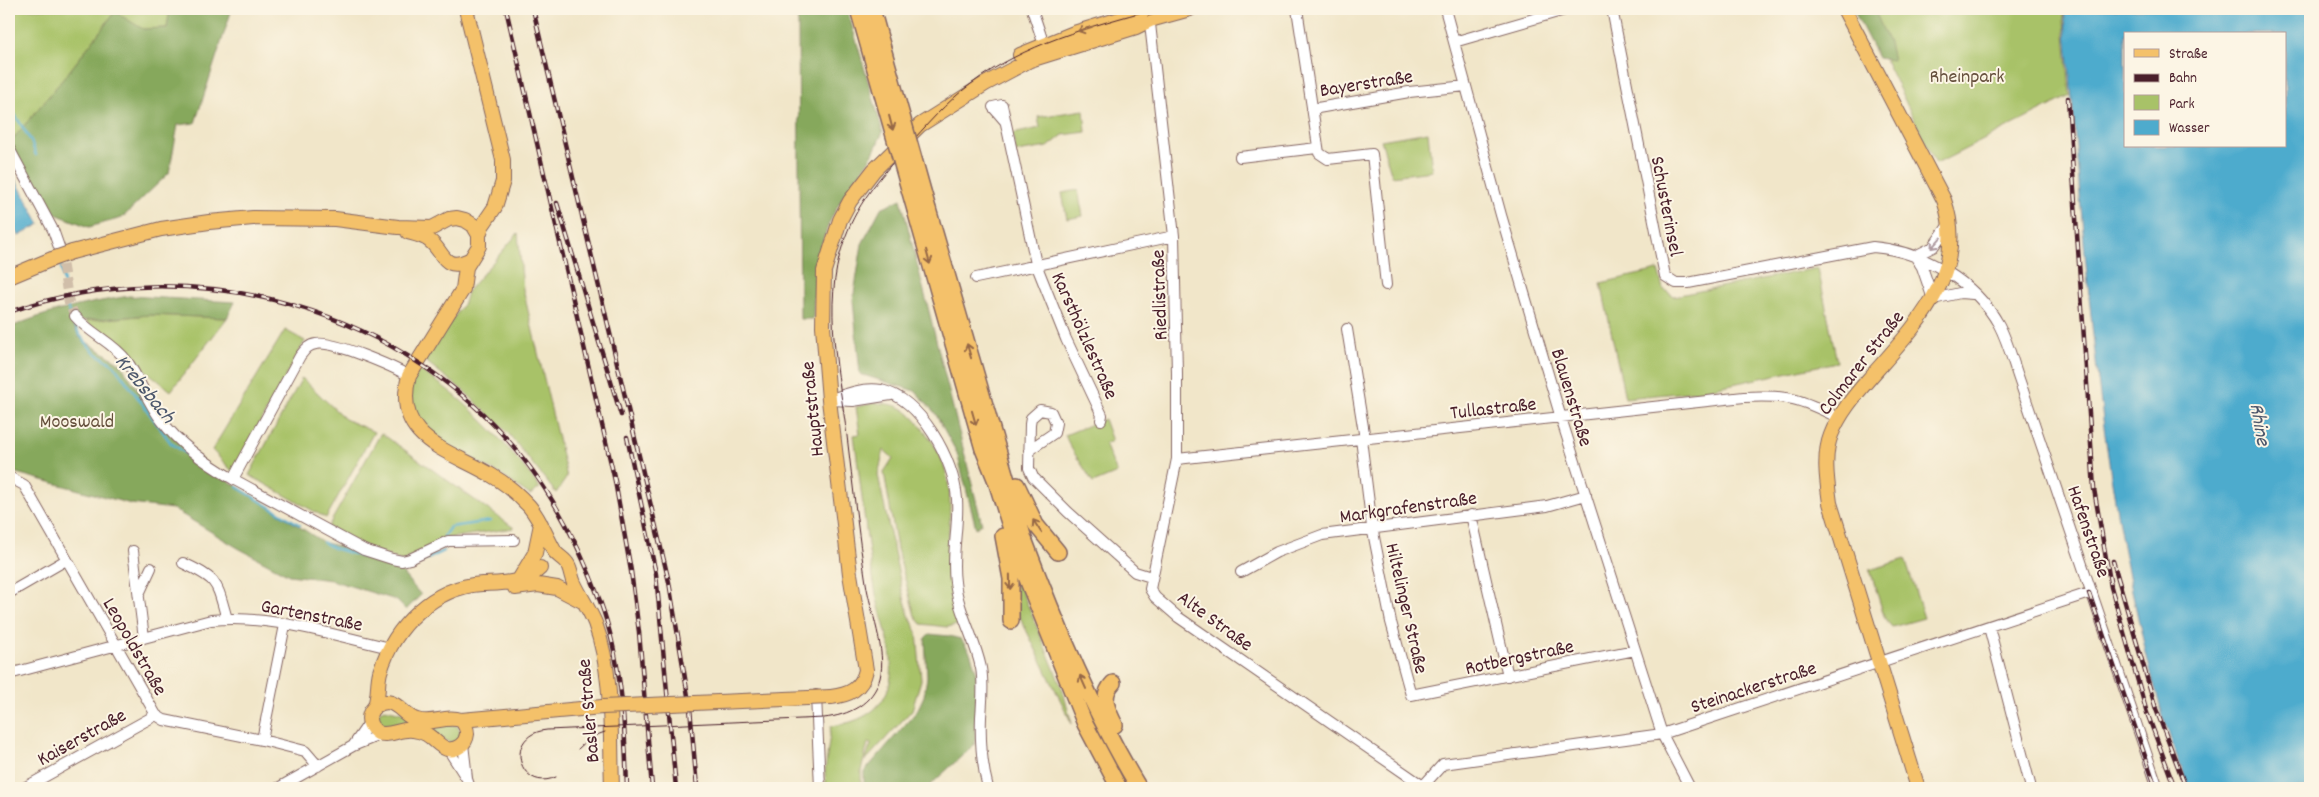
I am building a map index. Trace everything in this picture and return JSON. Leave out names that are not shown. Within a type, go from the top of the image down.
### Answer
[{"type":"highway","points":[[858,9],[921,210],[983,398],[1024,539],[1055,620],[1089,696],[1135,788]]},
{"type":"highway","points":[[872,9],[921,210],[983,449],[989,483],[1009,561],[1011,621]]},
{"type":"highway","points":[[983,398],[1022,497],[1036,524],[1058,552]]},
{"type":"highway","points":[[983,449],[996,481],[1025,574],[1085,724],[1119,788]]},
{"type":"highway","points":[[1113,683],[1106,692],[1107,708],[1134,765],[1135,788]]},
{"type":"highway","points":[[1071,687],[1135,788]]},
{"type":"highway","points":[[1071,687],[1079,726],[1108,788]]},
{"type":"main road","points":[[466,9],[503,160],[503,181],[493,212],[482,226],[479,235],[479,246],[466,266],[464,289],[409,376],[406,389],[407,410],[410,420],[420,434],[430,443],[491,475],[509,487],[529,506],[560,557],[568,564],[570,573],[567,581],[552,587],[538,585],[513,588],[502,584]]},
{"type":"main road","name":"Hauptstraße","points":[[920,125],[924,118],[960,89],[996,68],[1044,45],[1087,28],[1150,12],[1190,9]]},
{"type":"main road","name":"Colmarer Straße","points":[[1844,9],[1944,200],[1950,222],[1951,247],[1945,273],[1933,299],[1839,418],[1830,436],[1827,454],[1830,503],[1918,788]]},
{"type":"main road","name":"Hauptstraße","points":[[496,716],[602,707],[831,697],[850,693],[861,684],[866,662],[850,574],[829,400],[822,300],[824,271],[828,252],[840,220],[857,191],[893,148],[920,125],[985,84],[1030,60],[1136,27],[1150,12]]},
{"type":"main road","points":[[468,221],[482,212],[497,196]]},
{"type":"main road","points":[[9,277],[52,260],[66,250],[161,229],[244,219],[295,217],[336,219],[398,227],[432,228],[454,218],[468,221],[479,235]]},
{"type":"main road","points":[[434,245],[435,235],[439,226]]},
{"type":"main road","points":[[398,227],[430,240],[442,257],[451,262],[460,263],[469,260]]},
{"type":"main road","points":[[451,262],[456,274],[458,299]]},
{"type":"main road","points":[[541,528],[544,554],[541,580],[585,603]]},
{"type":"main road","points":[[519,580],[533,557],[541,528]]},
{"type":"main road","points":[[496,716],[457,748],[448,749],[430,736],[415,730],[402,730],[382,734],[374,730],[369,723],[369,714],[378,699],[379,678],[390,648],[412,619],[438,597],[471,585],[502,584],[529,577],[551,557],[560,557]]},
{"type":"main road","name":"Basler Straße","points":[[570,573],[599,637],[608,686],[612,788]]},
{"type":"main road","points":[[384,663],[391,702]]},
{"type":"main road","points":[[375,706],[383,702],[391,702],[417,720],[428,722],[448,718],[461,720],[496,716]]},
{"type":"main road","points":[[461,720],[466,728],[465,740]]},
{"type":"street","points":[[864,9],[888,91],[900,110],[920,125]]},
{"type":"street","points":[[1032,9],[1044,45]]},
{"type":"street","name":"Bayerstraße","points":[[1297,9],[1312,109],[1409,92],[1466,86]]},
{"type":"street","name":"Blauenstraße","points":[[1445,9],[1561,418],[1662,734],[1690,788]]},
{"type":"street","points":[[1454,42],[1568,9]]},
{"type":"street","name":"Schusterinsel","points":[[1612,9],[1665,276],[1676,283],[1688,283],[1873,247],[1890,248],[1915,256],[1931,262],[1945,273]]},
{"type":"street","name":"Riedlistraße","points":[[1150,12],[1174,236],[1177,373],[1177,459],[1151,577]]},
{"type":"street","points":[[1312,109],[1319,153],[1328,159],[1372,154],[1386,285]]},
{"type":"street","points":[[1006,121],[1036,264]]},
{"type":"street","points":[[9,148],[53,230],[66,250]]},
{"type":"street","points":[[1240,157],[1317,148]]},
{"type":"street","points":[[1950,222],[1933,247],[1915,256],[1922,267],[1933,299],[1960,292],[1973,294]]},
{"type":"street","name":"Karsthölzlestraße","points":[[976,278],[1174,236]]},
{"type":"street","name":"Karsthölzlestraße","points":[[1036,264],[1065,337],[1098,406],[1101,420]]},
{"type":"street","name":"Hafenstraße","points":[[1945,273],[1973,294],[1999,326],[2158,788]]},
{"type":"street","points":[[74,316],[84,327],[113,347],[126,360],[162,421],[186,447],[234,479],[364,550],[402,561],[448,541],[473,539],[514,540]]},
{"type":"street","name":"Hiltelinger Straße","points":[[1348,329],[1363,439],[1372,527],[1391,622],[1411,696]]},
{"type":"street","points":[[234,479],[300,356],[307,347],[315,344],[331,345],[409,376]]},
{"type":"street","points":[[829,400],[853,401],[891,395],[908,403],[927,426],[944,453],[954,480],[957,499],[953,567],[955,585],[958,602],[977,651],[982,670],[981,745],[988,788]]},
{"type":"street","name":"Tullastraße","points":[[1177,459],[1779,395],[1800,399],[1839,418]]},
{"type":"street","points":[[1029,450],[1029,468],[1039,484],[1135,572],[1151,577]]},
{"type":"street","name":"Leopoldstraße","points":[[9,477],[24,485],[156,715],[164,720],[262,740],[305,751],[318,766]]},
{"type":"street","name":"Markgrafenstraße","points":[[1241,572],[1277,552],[1322,535],[1372,527],[1547,506],[1586,495]]},
{"type":"street","points":[[1470,515],[1508,676]]},
{"type":"street","points":[[133,551],[144,638]]},
{"type":"street","points":[[9,593],[66,560]]},
{"type":"street","points":[[183,563],[210,576],[218,589],[227,619]]},
{"type":"street","points":[[139,595],[151,568]]},
{"type":"street","name":"Alte Straße","points":[[1151,577],[1150,589],[1178,617],[1424,787]]},
{"type":"street","name":"Steinackerstraße","points":[[1424,787],[1443,764],[1662,734],[2092,592]]},
{"type":"street","name":"Gartenstraße","points":[[9,674],[211,620],[262,620],[390,648]]},
{"type":"street","points":[[262,740],[285,625]]},
{"type":"street","points":[[1989,627],[2031,788]]},
{"type":"street","name":"Rotbergstraße","points":[[1411,696],[1634,650]]},
{"type":"street","points":[[816,694],[820,788]]},
{"type":"street","name":"Kaiserstraße","points":[[24,788],[156,715]]},
{"type":"street","points":[[354,746],[369,723]]},
{"type":"street","points":[[278,788],[354,746],[382,734]]},
{"type":"street","points":[[465,740],[468,784]]},
{"type":"street","points":[[448,749],[468,784]]},
{"type":"green space","points":[[9,9],[170,9],[167,28],[142,29],[115,12],[68,73],[9,144]]},
{"type":"green space","points":[[170,9],[232,9],[195,123],[178,125],[169,173],[122,218],[89,227],[45,210],[9,144],[68,73],[115,12],[143,29],[167,28]]},
{"type":"green space","points":[[796,9],[847,9],[883,132],[871,157],[835,211],[824,237],[820,250],[814,291],[813,319],[800,319],[798,23]]},
{"type":"green space","points":[[1853,9],[1874,9],[1889,43],[1893,60],[1878,58]]},
{"type":"green space","name":"Rheinpark","points":[[1860,9],[2063,9],[2070,96],[1936,164]]},
{"type":"green space","points":[[1084,110],[1086,132],[1063,135],[1048,147],[1016,152],[1012,134],[1040,128],[1038,117]]},
{"type":"green space","points":[[1428,132],[1432,171],[1392,176],[1381,140]]},
{"type":"green space","points":[[1078,190],[1083,216],[1067,219],[1062,193]]},
{"type":"green space","points":[[901,199],[982,524],[976,528],[957,453],[935,413],[915,391],[860,374],[853,300],[862,244],[881,208]]},
{"type":"green space","points":[[518,233],[523,289],[567,477],[556,493],[508,433],[464,391],[424,360],[464,303],[467,292]]},
{"type":"green space","points":[[1818,268],[1837,362],[1699,391],[1625,398],[1601,283],[1658,270],[1663,289],[1674,296]]},
{"type":"green space","name":"Mooswald","points":[[129,296],[235,302],[227,318],[149,315],[78,321],[73,324],[80,338],[120,363],[158,421],[215,472],[323,542],[391,560],[421,595],[406,610],[396,600],[331,580],[289,575],[238,548],[173,509],[131,504],[9,471],[9,328],[53,312]]},
{"type":"green space","points":[[149,315],[227,318],[171,391],[85,321]]},
{"type":"green space","points":[[285,330],[305,341],[233,472],[212,450]]},
{"type":"green space","points":[[418,369],[453,394],[485,423],[540,488],[530,495],[498,473],[436,440],[417,420],[410,391]]},
{"type":"green space","points":[[302,378],[345,419],[374,432],[326,518],[249,475]]},
{"type":"green space","points":[[875,403],[897,406],[908,412],[923,429],[936,449],[944,467],[949,485],[950,503],[949,580],[960,621],[958,625],[947,627],[921,624],[915,616],[897,549],[884,472],[893,458],[884,450],[878,475],[902,590],[909,615],[917,632],[921,680],[912,710],[865,761],[871,744],[868,743],[861,771],[861,788],[826,788],[825,772],[831,726],[858,719],[874,710],[885,695],[891,674],[890,650],[877,601],[872,570],[854,435],[860,434],[856,407]]},
{"type":"green space","points":[[1104,419],[1112,441],[1105,444],[1117,473],[1093,483],[1065,435]]},
{"type":"green space","points":[[381,433],[514,528],[449,538],[402,561],[363,546],[328,527]]},
{"type":"green space","points":[[1905,559],[1924,618],[1892,627],[1885,619],[1870,570]]},
{"type":"green space","points":[[1015,574],[1062,688],[1072,724],[1017,611]]},
{"type":"green space","points":[[929,634],[961,639],[970,652],[976,670],[975,744],[927,788],[864,788],[864,772],[917,711],[924,696],[927,677],[925,638]]},
{"type":"green space","points":[[385,709],[457,726],[460,731],[460,737],[455,742],[449,742],[379,725],[377,715]]},
{"type":"water","name":"Rhine","points":[[2064,9],[2310,9],[2310,788],[2190,788],[2180,764],[2163,714],[2149,663],[2117,515],[2097,371]]},
{"type":"water","points":[[9,168],[40,224],[19,236],[9,219]]},
{"type":"waterway","points":[[9,105],[31,141],[36,155]]},
{"type":"waterway","points":[[60,260],[64,284]]},
{"type":"waterway","name":"Krebsbach","points":[[66,304],[79,334],[94,352],[114,365],[171,443],[205,467]]},
{"type":"waterway","name":"Krebsbach","points":[[237,487],[300,525]]},
{"type":"waterway","name":"Krebsbach","points":[[444,536],[450,527],[490,521]]},
{"type":"waterway","name":"Krebsbach","points":[[323,542],[333,548],[406,569],[444,551]]},
{"type":"tunnel","points":[[60,250],[69,303],[75,316]]},
{"type":"tram line","points":[[556,777],[543,780],[533,777],[525,771],[520,751],[524,741],[533,734],[547,730],[824,718],[851,711],[859,707],[872,695],[877,687],[882,667],[880,643],[863,565],[834,340],[834,291],[837,268],[848,230],[861,205],[886,171],[936,115],[971,84],[991,70],[1036,47],[1106,22],[1153,9]]},
{"type":"tram line","points":[[1148,16],[1172,9]]},
{"type":"tram line","points":[[578,749],[591,737],[605,732]]},
{"type":"railway","points":[[506,9],[615,481],[631,571],[639,632],[652,788]]},
{"type":"railway","points":[[533,9],[669,582],[690,708],[697,788]]},
{"type":"railway","points":[[2068,98],[2094,489],[2111,587],[2147,713],[2175,788]]},
{"type":"railway","points":[[557,203],[621,415]]},
{"type":"railway","points":[[9,312],[80,293],[152,286],[223,291],[294,305],[361,331],[424,366],[480,411],[529,466],[551,498],[578,548],[600,601],[618,670],[625,741],[627,788]]},
{"type":"railway","points":[[627,437],[656,574],[676,788]]},
{"type":"railway","points":[[2113,561],[2156,709],[2186,788]]},
{"type":"railway","points":[[2089,593],[2156,788]]}]
